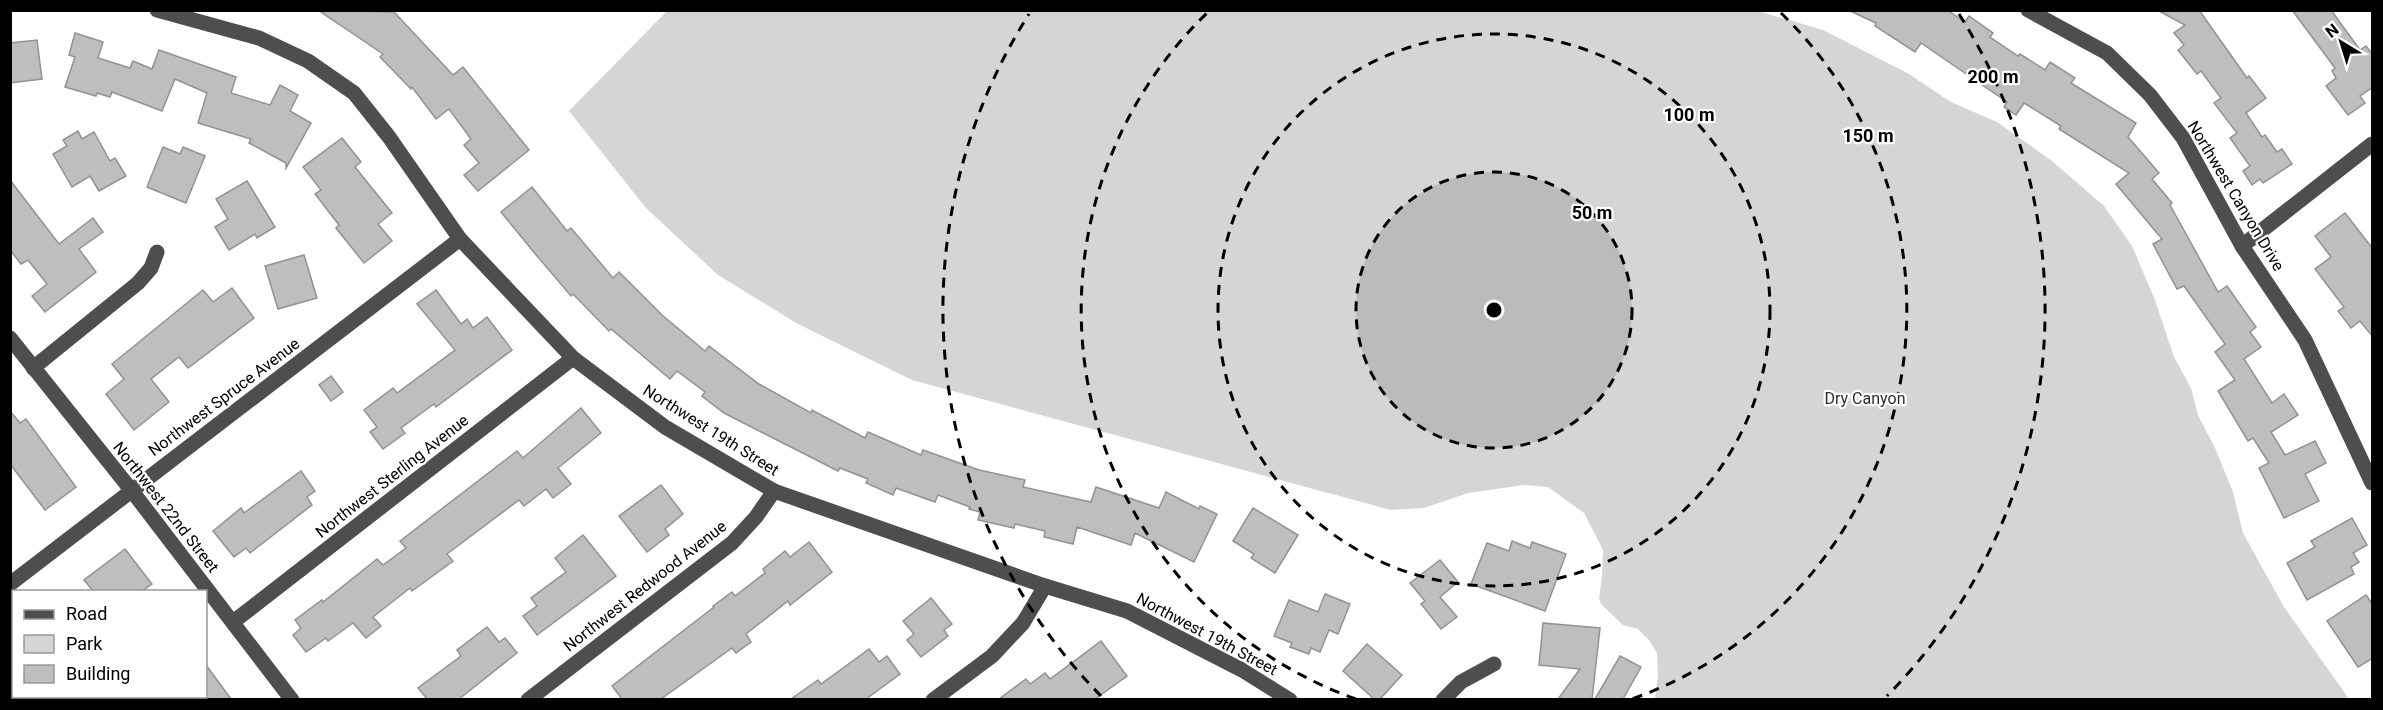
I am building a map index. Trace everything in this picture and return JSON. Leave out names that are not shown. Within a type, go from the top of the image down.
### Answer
[{"type":"street","name":"Northwest 19th Street","points":[[157,10],[259,38],[308,61],[354,93],[389,137],[460,239],[573,358],[665,427],[774,491],[1045,586],[1127,611],[1242,670],[1290,699]]},
{"type":"street","name":"Northwest Canyon Drive","points":[[2028,10],[2107,53],[2150,95],[2183,138],[2241,246],[2305,340],[2373,483]]},
{"type":"street","points":[[2241,246],[2373,144]]},
{"type":"street","name":"Northwest Spruce Avenue","points":[[10,584],[460,239]]},
{"type":"street","points":[[33,368],[138,283],[151,268],[157,252]]},
{"type":"street","name":"Northwest 22nd Street","points":[[10,338],[132,490],[292,699]]},
{"type":"street","name":"Northwest Sterling Avenue","points":[[233,622],[573,358]]},
{"type":"street","name":"Northwest Redwood Avenue","points":[[528,699],[732,543],[756,518],[774,491]]},
{"type":"street","points":[[933,699],[992,656],[1023,623],[1045,586]]},
{"type":"street","points":[[1443,699],[1461,682],[1494,664]]},
{"type":"green space","name":"Dry Canyon","points":[[667,11],[1758,11],[1823,30],[1909,74],[1951,102],[1997,122],[2052,161],[2104,206],[2132,246],[2155,300],[2174,357],[2191,388],[2198,415],[2215,448],[2233,492],[2243,533],[2284,607],[2349,699],[1655,699],[1658,677],[1657,653],[1638,629],[1623,625],[1601,604],[1599,598],[1603,550],[1584,513],[1548,487],[1524,485],[1468,493],[1424,508],[1391,510],[912,380],[798,324],[718,275],[646,208],[569,111]]},
{"type":"building","points":[[318,10],[394,12],[453,75],[463,67],[529,150],[478,191],[464,175],[479,163],[464,145],[471,139],[449,109],[436,119],[412,87],[411,89],[380,57],[383,54]]},
{"type":"building","points":[[1848,10],[1947,10],[1965,22],[1969,16],[1993,33],[1990,37],[2018,56],[2020,54],[2045,70],[2050,62],[2075,78],[2071,83],[2136,123],[2128,137],[2159,173],[2152,179],[2172,203],[2170,205],[2218,292],[2227,286],[2256,327],[2250,332],[2261,347],[2244,359],[2272,403],[2284,394],[2298,415],[2271,432],[2285,455],[2315,441],[2326,463],[2305,474],[2319,501],[2284,518],[2259,468],[2269,463],[2253,438],[2248,441],[2218,391],[2235,380],[2215,352],[2225,344],[2184,286],[2177,289],[2153,244],[2162,239],[2116,184],[2129,173],[2059,129],[2061,126],[2024,103],[2016,115],[2004,107],[2007,102],[1921,43],[1915,52],[1875,26],[1876,23]]},
{"type":"building","points":[[2157,10],[2199,10],[2247,78],[2249,76],[2266,98],[2246,113],[2262,137],[2265,135],[2277,152],[2282,149],[2292,164],[2263,183],[2260,179],[2252,185],[2243,171],[2250,166],[2230,138],[2237,133],[2214,103],[2221,98],[2201,71],[2197,74],[2178,50],[2184,45],[2174,33],[2185,25]]},
{"type":"building","points":[[2292,10],[2331,10],[2360,50],[2366,46],[2373,55],[2373,87],[2360,96],[2365,103],[2348,115],[2326,86],[2336,78],[2332,71],[2335,68]]},
{"type":"building","points":[[75,33],[103,42],[98,58],[130,68],[133,61],[152,69],[159,50],[236,77],[231,93],[270,105],[280,85],[298,95],[290,111],[311,123],[286,168],[286,163],[249,143],[251,139],[198,123],[207,93],[175,79],[162,111],[112,92],[110,97],[97,93],[96,96],[65,87],[75,57],[69,55]]},
{"type":"building","points":[[37,40],[42,79],[10,83],[10,43]]},
{"type":"building","points":[[78,131],[82,139],[94,132],[110,161],[115,158],[126,176],[99,191],[90,176],[72,187],[53,154],[67,146],[63,140]]},
{"type":"building","points":[[342,138],[361,162],[355,167],[392,213],[378,224],[392,241],[364,263],[336,228],[339,225],[315,194],[321,190],[303,167]]},
{"type":"building","points":[[163,147],[180,154],[183,147],[205,156],[186,203],[147,187]]},
{"type":"building","points":[[10,180],[59,244],[93,218],[103,232],[79,249],[96,272],[45,312],[32,296],[47,284],[28,260],[21,264],[10,250]]},
{"type":"building","points":[[247,181],[275,227],[257,238],[255,234],[229,250],[215,227],[228,219],[216,199]]},
{"type":"building","points":[[532,187],[567,231],[571,228],[613,278],[619,272],[662,315],[705,351],[709,346],[759,384],[811,413],[812,410],[865,438],[868,432],[921,455],[923,450],[979,470],[1025,480],[1023,487],[1091,502],[1096,487],[1159,508],[1166,492],[1199,509],[1200,506],[1217,514],[1194,562],[1135,533],[1131,545],[1077,527],[1073,544],[1044,537],[1045,531],[1015,524],[1014,528],[978,520],[980,512],[938,495],[935,502],[896,488],[893,495],[866,483],[868,479],[840,468],[838,471],[724,413],[702,396],[705,392],[677,371],[670,379],[611,329],[609,331],[573,294],[571,296],[501,212]]},
{"type":"building","points":[[2345,213],[2373,249],[2373,337],[2360,321],[2351,328],[2338,311],[2344,307],[2315,269],[2331,257],[2315,236]]},
{"type":"building","points":[[304,255],[317,298],[278,309],[265,266]]},
{"type":"building","points":[[232,288],[254,318],[188,368],[179,357],[151,379],[169,402],[134,430],[106,394],[124,379],[112,364],[203,290],[213,302]]},
{"type":"building","points":[[436,290],[461,324],[467,319],[473,328],[487,317],[512,350],[436,407],[434,404],[401,428],[405,433],[383,449],[370,432],[377,427],[364,410],[393,388],[397,393],[455,350],[417,304]]},
{"type":"building","points":[[331,376],[343,392],[331,401],[319,385]]},
{"type":"building","points":[[581,408],[601,433],[558,468],[571,484],[553,498],[546,489],[524,506],[519,500],[447,554],[453,561],[412,591],[410,588],[373,617],[381,626],[366,638],[353,623],[328,641],[326,638],[306,652],[293,635],[301,628],[295,620],[322,600],[323,602],[377,559],[383,565],[406,548],[400,541],[517,451],[523,458]]},
{"type":"building","points":[[10,411],[20,423],[26,419],[76,487],[45,510],[10,464]]},
{"type":"building","points":[[301,471],[315,491],[307,497],[312,505],[250,553],[246,548],[234,557],[213,531],[241,508],[244,513]]},
{"type":"building","points":[[661,485],[683,514],[665,529],[669,535],[647,552],[619,516]]},
{"type":"building","points":[[1253,508],[1298,535],[1275,573],[1251,558],[1254,554],[1233,541]]},
{"type":"building","points":[[2352,518],[2367,545],[2353,553],[2359,562],[2351,567],[2354,574],[2307,600],[2287,563],[2315,547],[2311,541]]},
{"type":"building","points":[[583,535],[616,576],[537,635],[523,616],[537,606],[531,598],[566,572],[555,558]]},
{"type":"building","points":[[1512,541],[1530,548],[1532,542],[1566,554],[1545,611],[1471,584],[1487,543],[1509,551]]},
{"type":"building","points":[[809,542],[832,572],[790,605],[788,601],[746,634],[751,642],[736,653],[732,648],[661,699],[622,699],[612,686],[713,606],[732,592],[735,596],[765,573],[763,569],[785,551],[790,557]]},
{"type":"building","points":[[125,549],[152,584],[143,590],[92,590],[84,580]]},
{"type":"building","points":[[1440,560],[1458,582],[1440,597],[1457,617],[1441,629],[1421,604],[1425,601],[1410,583]]},
{"type":"building","points":[[1325,594],[1350,604],[1338,634],[1329,630],[1320,652],[1311,648],[1309,654],[1290,647],[1292,643],[1274,636],[1289,600],[1318,612]]},
{"type":"building","points":[[2366,595],[2373,605],[2373,658],[2358,667],[2327,621]]},
{"type":"building","points":[[931,598],[952,624],[944,630],[948,636],[921,657],[907,640],[914,634],[903,621]]},
{"type":"building","points":[[1543,623],[1600,628],[1592,699],[1558,699],[1580,669],[1539,665]]},
{"type":"building","points":[[487,627],[499,642],[505,638],[517,653],[459,699],[427,699],[418,688],[461,656],[457,650]]},
{"type":"building","points":[[1101,641],[1127,676],[1095,699],[999,699],[1026,679],[1030,684],[1045,673],[1050,679]]},
{"type":"building","points":[[1367,644],[1402,675],[1380,699],[1374,699],[1343,671]]},
{"type":"building","points":[[869,649],[879,662],[887,656],[900,674],[866,699],[791,699],[818,680],[821,684]]},
{"type":"building","points":[[1620,656],[1641,667],[1623,699],[1595,699]]},
{"type":"building","points":[[207,666],[231,699],[207,698]]}]
